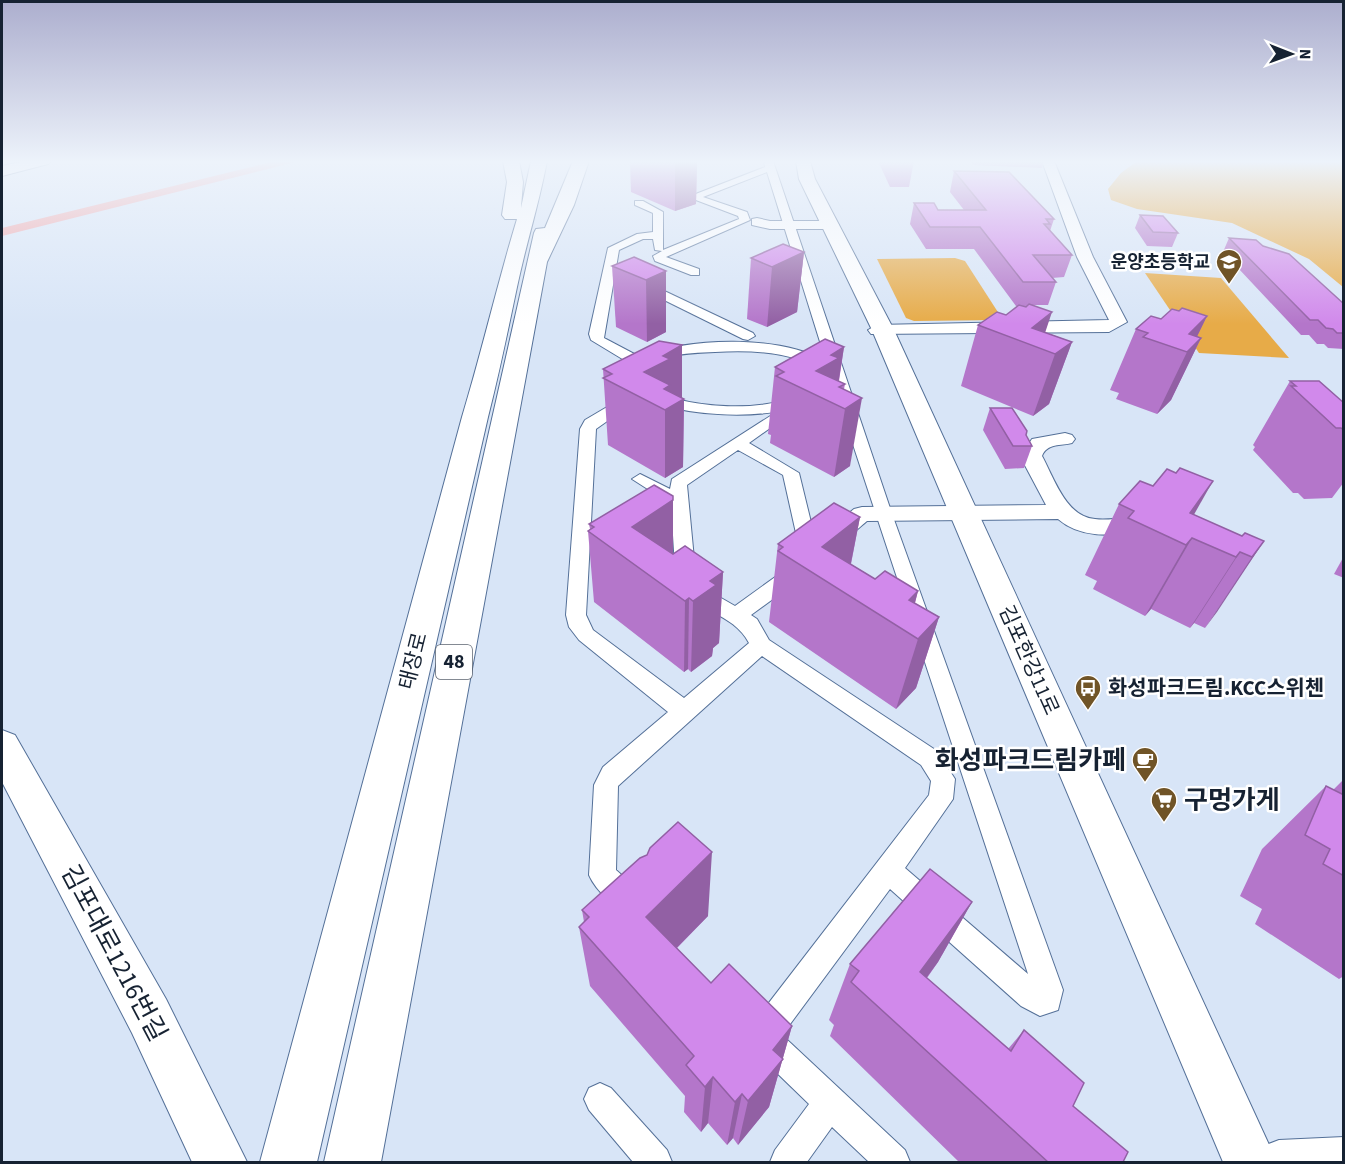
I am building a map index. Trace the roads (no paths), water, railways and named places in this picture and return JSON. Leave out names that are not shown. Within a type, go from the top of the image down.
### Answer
[{"type":"main road","points":[[511,215],[507,242],[521,278]]},
{"type":"main road","name":"태장로","points":[[352,1162],[521,278],[529,215]]},
{"type":"main road","name":"태장로","points":[[293,1140],[475,417],[496,343],[545,215]]},
{"type":"main road","points":[[521,278],[560,215]]},
{"type":"street","points":[[657,276],[658,215]]},
{"type":"street","points":[[657,276],[745,220],[743,215]]},
{"type":"street","points":[[788,215],[788,225],[883,514],[1048,990],[1047,999],[1040,1001],[1031,996],[888,870]]},
{"type":"street","name":"김포한강11로","points":[[824,215],[880,330],[1250,1162]]},
{"type":"street","points":[[880,330],[1109,327],[1118,322],[1089,266],[1069,215]]},
{"type":"street","points":[[757,222],[830,225]]},
{"type":"street","points":[[638,362],[598,340],[596,334],[614,248],[641,236],[659,235]]},
{"type":"street","points":[[657,276],[695,272]]},
{"type":"street","points":[[657,276],[748,336]]},
{"type":"street","points":[[701,348],[762,349],[817,361],[837,375],[834,382],[823,391],[766,408],[713,408],[673,403],[640,394],[626,386],[620,378],[638,362],[701,348]]},
{"type":"street","points":[[640,394],[591,423],[588,429],[576,615],[579,627],[586,635],[684,711]]},
{"type":"street","points":[[775,418],[682,478],[678,483],[686,582],[695,592],[750,624],[761,645],[929,758],[944,779],[941,800],[762,1037],[893,1162]]},
{"type":"street","points":[[1065,439],[1040,443],[1033,449],[1031,456],[1062,512],[1073,521],[1089,526],[1130,525]]},
{"type":"street","points":[[736,616],[806,566],[810,558],[791,473],[738,443]]},
{"type":"street","points":[[640,479],[680,511]]},
{"type":"street","points":[[662,533],[680,511]]},
{"type":"street","points":[[835,534],[862,514],[1062,512]]},
{"type":"street","name":"김포한강11로","points":[[960,513],[1236,1162]]},
{"type":"street","points":[[638,908],[602,875],[606,784],[612,774],[761,645]]},
{"type":"street","name":"김포대로1216번길","points":[[2,746],[149,1016],[220,1162]]},
{"type":"street","points":[[600,1099],[655,1162]]},
{"type":"street","points":[[787,1162],[830,1102]]},
{"type":"street","points":[[1279,1162],[1344,1159]]},
{"type":"place","name":"운양초등학교","points":[[1229,285]]},
{"type":"place","name":"화성파크드림.KCC스위첸","points":[[1088,711]]},
{"type":"place","name":"화성파크드림카페","points":[[1145,783]]},
{"type":"place","name":"구멍가게","points":[[1164,823]]}]
